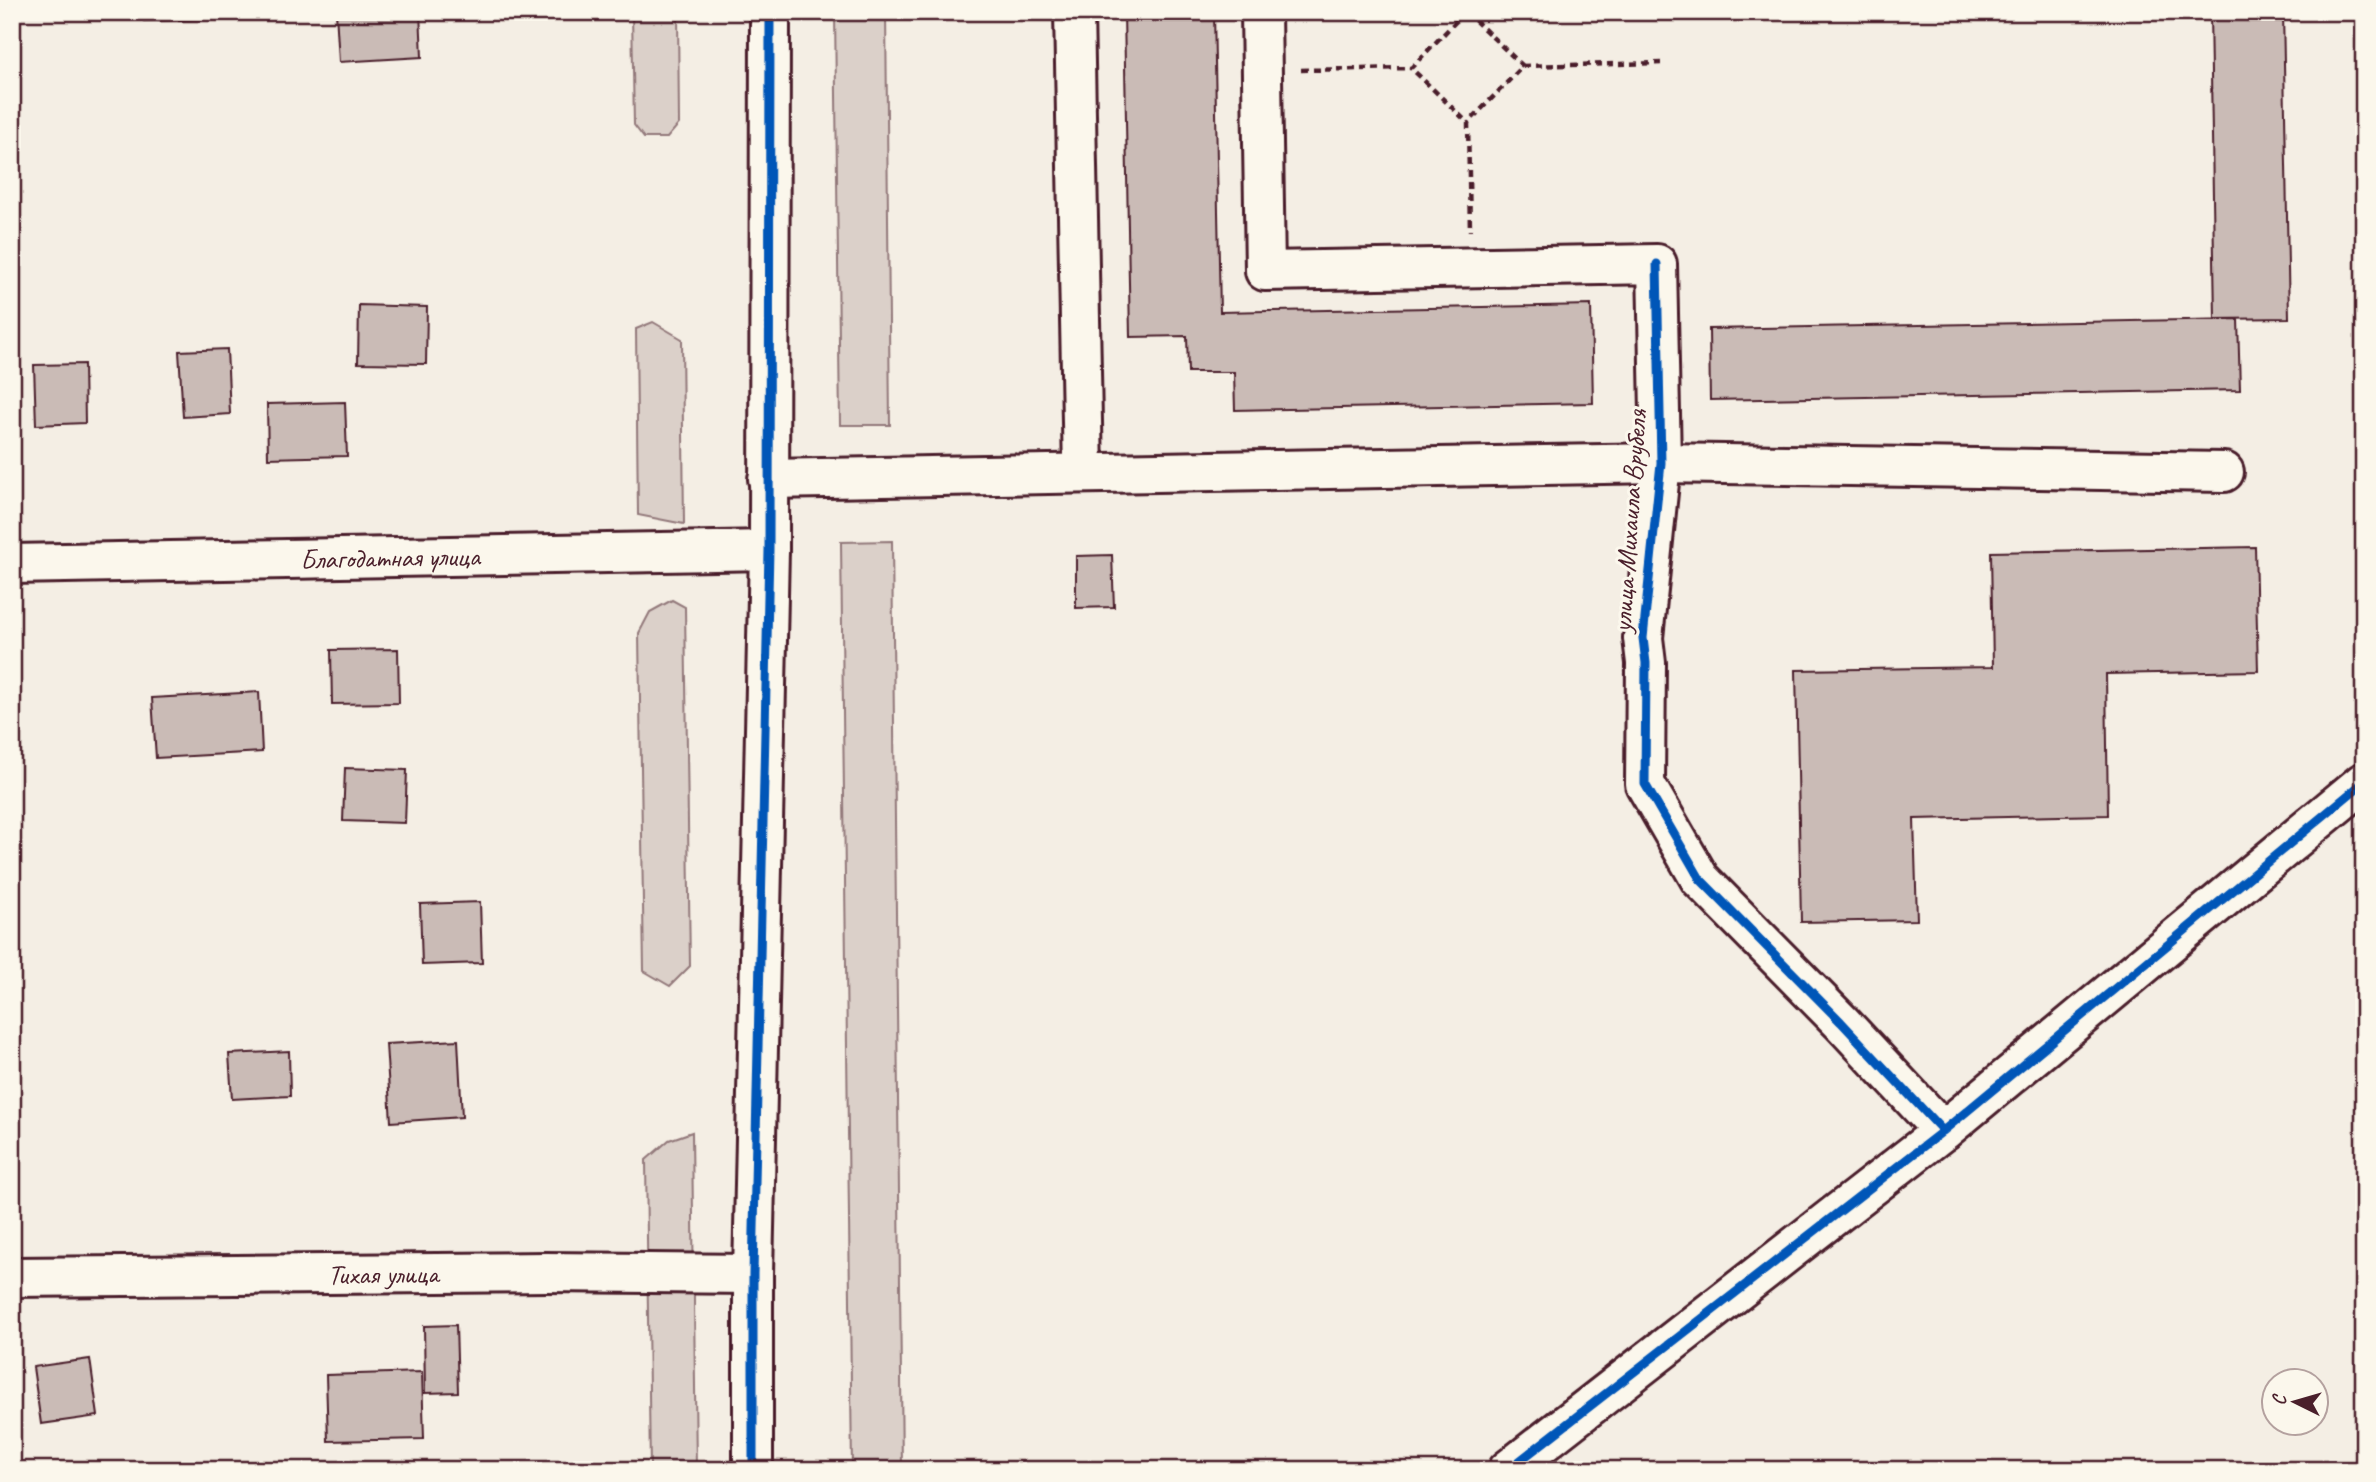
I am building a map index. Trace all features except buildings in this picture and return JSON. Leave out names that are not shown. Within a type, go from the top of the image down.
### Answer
[{"type":"street","points":[[754,1470],[752,1274],[769,550],[770,12]]},
{"type":"street","points":[[1074,12],[1083,473]]},
{"type":"street","points":[[1261,12],[1265,271],[1470,267]]},
{"type":"street","name":"улица Михаила Врубеля","points":[[1470,267],[1657,264],[1661,463],[1643,638],[1646,663],[1645,784],[1700,879],[1841,1022],[1943,1131]]},
{"type":"street","points":[[768,479],[1661,463],[2224,472]]},
{"type":"street","name":"Благодатная улица","points":[[12,564],[769,550]]},
{"type":"street","points":[[1508,1470],[1943,1131],[2364,782]]},
{"type":"street","name":"Тихая улица","points":[[12,1277],[532,1272],[752,1274]]},
{"type":"path","points":[[1262,71],[1411,68],[1466,12],[1522,66],[1661,64]]},
{"type":"path","points":[[1470,267],[1468,123],[1522,66]]},
{"type":"path","points":[[1411,68],[1468,123]]},
{"type":"shaded area","points":[[632,12],[678,12],[679,124],[667,138],[644,138],[634,125]]},
{"type":"shaded area","points":[[835,12],[886,12],[890,425],[840,425]]},
{"type":"shaded area","points":[[653,322],[682,339],[684,524],[638,515],[636,329]]},
{"type":"shaded area","points":[[892,541],[902,1470],[852,1470],[841,542]]},
{"type":"shaded area","points":[[672,600],[685,607],[690,966],[670,986],[644,971],[639,633],[650,612]]},
{"type":"shaded area","points":[[692,1132],[696,1470],[650,1470],[646,1160],[669,1140]]},
{"type":"cycle path","points":[[753,1470],[753,1274],[769,550],[770,12]]},
{"type":"cycle path","points":[[1657,264],[1661,463],[1643,638],[1646,663],[1645,784],[1700,879],[1841,1022],[1943,1131]]},
{"type":"cycle path","points":[[1508,1470],[1943,1131],[2364,782]]}]
